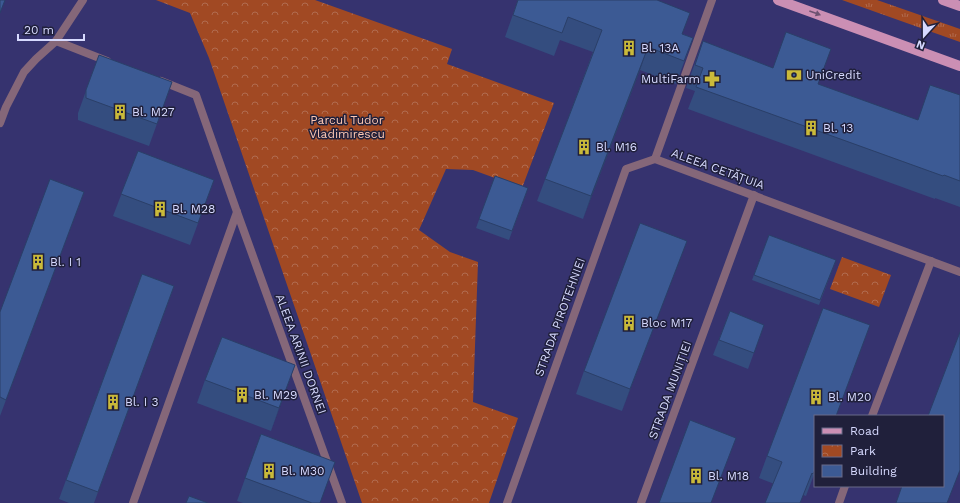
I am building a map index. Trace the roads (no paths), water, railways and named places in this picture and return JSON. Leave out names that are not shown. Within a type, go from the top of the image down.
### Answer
[{"type":"main road","points":[[778,0],[960,66]]},
{"type":"main road","points":[[943,0],[960,6]]},
{"type":"street","points":[[0,123],[3,105],[24,72],[36,58],[56,41],[82,0]]},
{"type":"street","name":"ALEEA CETĂȚUIA","points":[[712,0],[655,159],[960,272]]},
{"type":"street","points":[[56,41],[114,63]]},
{"type":"street","name":"ALEEA ARINII DORNEI","points":[[150,77],[196,95],[342,503]]},
{"type":"street","name":"STRADA PIROTEHNIEI","points":[[507,503],[626,168],[655,159]]},
{"type":"street","name":"STRADA MUNIȚIEI","points":[[641,503],[754,195]]},
{"type":"street","points":[[133,503],[237,212]]},
{"type":"street","points":[[872,415],[931,261]]},
{"type":"street","points":[[839,503],[845,487]]},
{"type":"place","name":"Bl. 13A","points":[[629,48]]},
{"type":"place","name":"UniCredit","points":[[794,75]]},
{"type":"place","name":"MultiFarm","points":[[712,79]]},
{"type":"place","name":"Bl. M27","points":[[120,112]]},
{"type":"place","name":"Bl. 13","points":[[811,128]]},
{"type":"place","name":"Bl. M16","points":[[584,147]]},
{"type":"place","name":"Bl. M28","points":[[160,209]]},
{"type":"place","name":"Bl. I 1","points":[[38,262]]},
{"type":"place","name":"Bloc M17","points":[[629,323]]},
{"type":"place","name":"Bl. M29","points":[[242,395]]},
{"type":"place","name":"Bl. M20","points":[[816,397]]},
{"type":"place","name":"Bl. I 3","points":[[113,402]]},
{"type":"place","name":"Bl. M30","points":[[269,471]]},
{"type":"place","name":"Bl. M18","points":[[696,476]]},
{"type":"park label","name":"Parcul Tudor Vladimirescu","points":[[347,127]]}]
